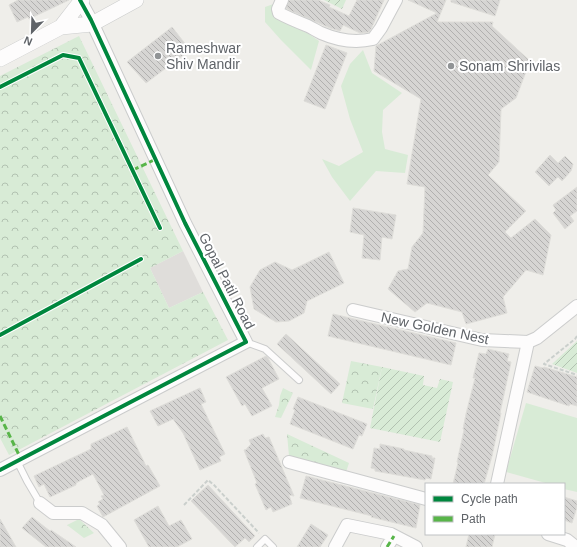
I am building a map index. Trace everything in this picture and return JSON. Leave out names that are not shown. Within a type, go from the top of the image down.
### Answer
[{"type":"street","points":[[61,27],[81,0]]},
{"type":"street","name":"Gopal Patil Road","points":[[0,470],[246,342],[185,223],[81,0]]},
{"type":"street","points":[[0,59],[61,27],[92,24],[136,0]]},
{"type":"street","points":[[282,0],[278,9],[279,13],[286,17],[338,39],[363,41],[373,39],[382,28],[396,0]]},
{"type":"street","points":[[497,483],[528,342],[537,338],[577,306]]},
{"type":"street","name":"New Golden Nest","points":[[353,310],[482,340],[528,342]]},
{"type":"street","points":[[289,462],[425,498]]},
{"type":"street","points":[[40,503],[53,513],[82,513],[102,525],[120,547]]},
{"type":"street","points":[[335,547],[347,525],[391,534],[416,547]]},
{"type":"street","points":[[551,535],[567,540],[576,547]]},
{"type":"street","points":[[387,547],[394,536]]},
{"type":"lane","points":[[246,342],[265,348],[299,380]]},
{"type":"lane","points":[[17,461],[40,503]]},
{"type":"lane","points":[[257,547],[265,539],[273,547]]},
{"type":"path","points":[[577,336],[544,364],[577,375]]},
{"type":"path","points":[[184,505],[208,480],[214,484],[265,539]]},
{"type":"shaded area","points":[[183,251],[203,292],[169,308],[150,268]]},
{"type":"green space","points":[[324,0],[346,0],[342,9]]},
{"type":"green space","points":[[279,2],[274,17],[309,34],[319,41],[311,70],[265,22],[265,7]]},
{"type":"green space","points":[[79,36],[183,251],[150,268],[169,308],[203,292],[228,340],[9,455],[0,438],[0,76]]},
{"type":"green space","points":[[363,50],[372,73],[402,93],[383,110],[382,132],[385,149],[408,155],[405,173],[376,171],[350,201],[332,177],[322,159],[339,166],[363,152],[350,119],[341,86],[350,64]]},
{"type":"green space","points":[[577,341],[577,373],[552,364]]},
{"type":"green space","points":[[351,361],[382,367],[373,409],[342,403]]},
{"type":"green space","points":[[382,367],[424,376],[423,385],[437,388],[440,379],[453,382],[440,442],[370,428]]},
{"type":"green space","points":[[283,388],[293,393],[281,418],[275,417],[280,396]]},
{"type":"green space","points":[[526,403],[577,418],[577,492],[565,489],[565,483],[545,483],[506,472]]},
{"type":"green space","points":[[287,434],[349,463],[346,472],[289,456]]},
{"type":"green space","points":[[79,519],[94,533],[84,538],[67,525]]},
{"type":"building","points":[[18,0],[69,0],[29,19],[28,17],[17,22],[9,5]]},
{"type":"building","points":[[289,0],[318,0],[349,16],[357,0],[384,0],[369,32],[360,33],[343,25],[340,31],[330,28],[289,10],[286,8]]},
{"type":"building","points":[[408,0],[446,0],[437,22],[493,22],[492,26],[530,61],[516,98],[501,109],[499,162],[488,175],[526,211],[505,232],[511,238],[535,219],[551,235],[543,275],[526,270],[503,297],[507,313],[466,324],[462,312],[427,303],[415,312],[388,289],[398,271],[408,269],[412,247],[423,233],[425,187],[407,184],[421,99],[374,71],[376,46],[437,13]]},
{"type":"building","points":[[451,0],[500,0],[495,16],[451,2]]},
{"type":"building","name":"Rameshwar Shiv Mandir","points":[[172,27],[190,50],[146,83],[127,62]]},
{"type":"building","points":[[326,45],[347,53],[325,109],[304,101]]},
{"type":"building","points":[[550,155],[558,163],[565,156],[573,164],[571,171],[562,181],[558,177],[549,186],[535,172]]},
{"type":"building","points":[[577,187],[577,211],[570,216],[574,221],[565,229],[553,213],[556,210],[553,205]]},
{"type":"building","points":[[353,208],[396,215],[392,239],[382,237],[380,260],[362,258],[364,235],[350,232]]},
{"type":"building","points":[[329,252],[344,283],[307,301],[304,313],[289,321],[276,322],[254,309],[250,287],[260,270],[275,262],[292,270]]},
{"type":"building","points":[[333,314],[456,343],[451,365],[328,336]]},
{"type":"building","points":[[286,334],[340,384],[331,394],[277,344]]},
{"type":"building","points":[[488,349],[509,354],[507,361],[511,362],[492,456],[484,483],[453,483],[479,353],[486,354]]},
{"type":"building","points":[[266,356],[279,379],[262,388],[272,406],[252,416],[245,404],[242,406],[226,377]]},
{"type":"building","points":[[535,366],[544,367],[577,377],[577,406],[570,404],[569,406],[527,392]]},
{"type":"building","points":[[200,388],[206,402],[201,404],[225,454],[219,457],[221,461],[200,470],[183,433],[173,419],[158,426],[150,411]]},
{"type":"building","points":[[298,397],[367,424],[362,436],[359,435],[353,449],[290,424],[295,410],[293,409]]},
{"type":"building","points":[[127,427],[146,466],[148,465],[160,486],[103,517],[97,506],[100,504],[98,502],[103,499],[101,496],[104,495],[93,474],[76,483],[76,485],[50,497],[44,484],[39,487],[34,476],[91,449],[91,444]]},
{"type":"building","points":[[263,434],[265,438],[269,437],[294,496],[289,495],[292,504],[273,512],[271,507],[266,510],[255,484],[257,483],[244,450],[251,444],[249,440]]},
{"type":"building","points":[[380,444],[435,458],[431,479],[426,478],[425,480],[375,471],[375,469],[371,468],[374,448],[380,449]]},
{"type":"building","points":[[306,476],[420,505],[416,528],[300,498]]},
{"type":"building","points":[[208,485],[255,536],[249,542],[245,538],[235,547],[191,501]]},
{"type":"building","points":[[565,497],[577,501],[577,507],[572,523],[565,520]]},
{"type":"building","points":[[158,506],[169,526],[181,520],[192,539],[177,547],[149,547],[134,520]]},
{"type":"building","points":[[32,517],[50,531],[51,530],[76,547],[46,547],[22,528]]},
{"type":"building","points":[[0,519],[16,547],[0,547]]},
{"type":"building","points":[[311,524],[328,535],[320,547],[297,547]]},
{"type":"building","points":[[469,535],[495,535],[492,547],[466,547]]},
{"type":"marked path","points":[[133,170],[156,159]]},
{"type":"marked path","points":[[0,416],[21,459]]},
{"type":"marked path","points":[[387,547],[394,536]]},
{"type":"cycle path","points":[[0,470],[246,342],[185,223],[91,20],[80,0]]},
{"type":"cycle path","points":[[0,87],[63,55],[79,58],[160,228]]},
{"type":"cycle path","points":[[0,335],[141,259]]},
{"type":"place","name":"Rameshwar Shiv Mandir","points":[[158,56]]},
{"type":"place","name":"Sonam Shrivilas","points":[[451,66]]}]
